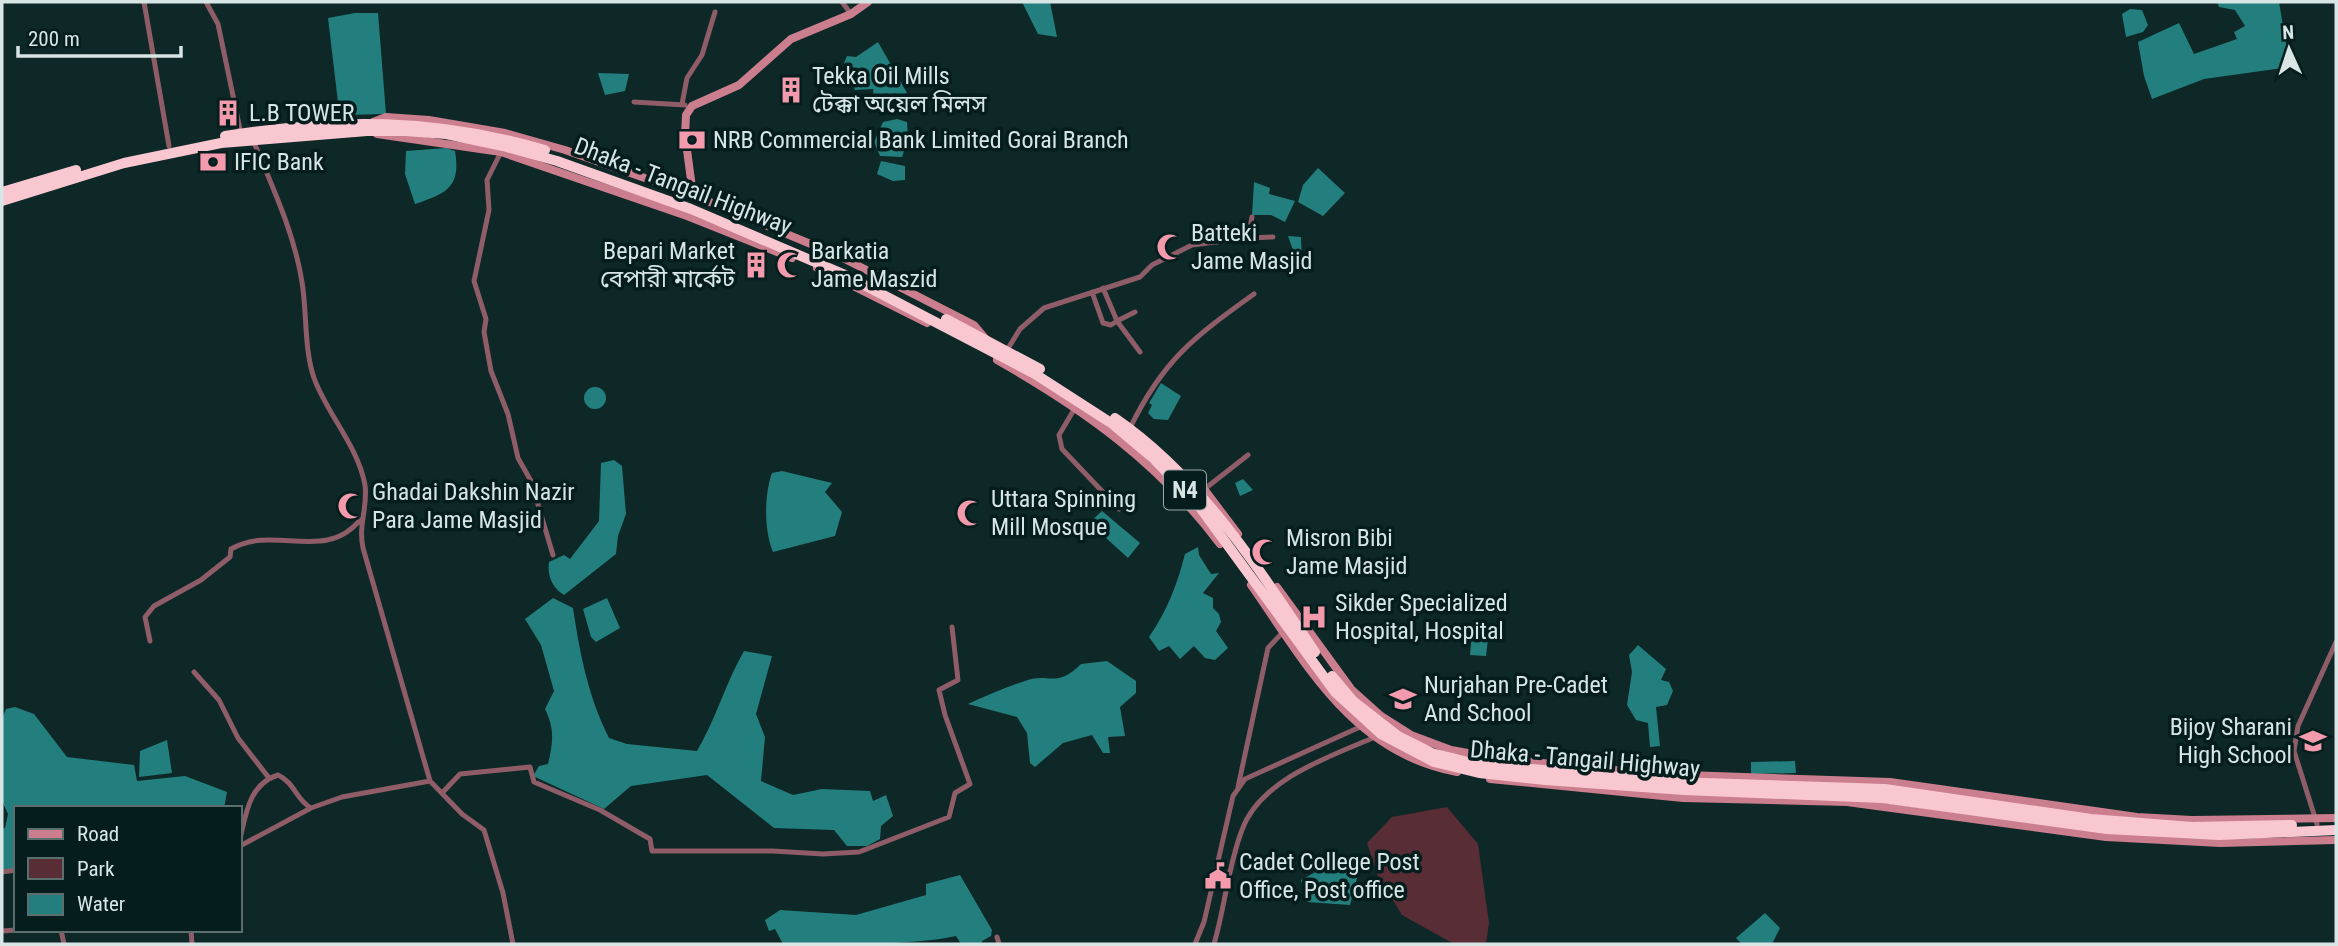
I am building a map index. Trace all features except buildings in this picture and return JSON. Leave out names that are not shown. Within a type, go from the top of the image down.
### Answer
[{"type":"highway","name":"Dhaka - Tangail Highway","points":[[2,192],[169,146],[241,134],[369,127],[446,135],[502,146],[569,165],[761,237],[843,274],[979,343],[1126,435],[1174,477],[1211,521],[1286,630],[1335,692],[1362,720],[1394,743],[1434,762],[1504,776],[1722,796],[1882,798],[2106,833],[2219,839],[2336,831]]},
{"type":"highway","name":"Dhaka - Tangail Highway","points":[[2,201],[124,163],[253,140],[369,127]]},
{"type":"highway","name":"Dhaka - Tangail Highway","points":[[979,343],[1007,350],[1130,428],[1202,491],[1331,675],[1353,701],[1385,727],[1432,752],[1476,764],[1541,771],[1688,782],[1885,789],[2091,816],[2192,824],[2336,824]]},
{"type":"main road","points":[[693,195],[685,135],[687,105],[739,85],[791,39],[850,14],[868,2]]},
{"type":"main road","points":[[369,127],[386,117],[429,120],[505,133],[693,195],[838,255],[974,325],[979,343]]},
{"type":"main road","points":[[369,127],[388,137],[500,152],[661,206],[814,267],[979,343]]},
{"type":"main road","points":[[1286,630],[1330,695],[1360,727],[1404,756],[1436,769],[1502,781],[1722,796]]},
{"type":"main road","points":[[2317,822],[2336,818]]},
{"type":"main road","points":[[2219,839],[2336,840]]},
{"type":"street","points":[[144,2],[169,146]]},
{"type":"street","points":[[206,2],[218,24],[241,134]]},
{"type":"street","points":[[842,2],[850,14]]},
{"type":"street","points":[[634,102],[687,105],[687,78],[702,55],[715,12]]},
{"type":"street","points":[[253,140],[279,202],[295,253],[314,377],[348,442],[365,484],[365,506],[361,519],[362,541],[375,596],[394,650],[430,781],[462,814],[484,830],[503,892],[513,944]]},
{"type":"street","points":[[500,152],[487,180],[489,210],[474,281],[486,319],[485,343],[491,372],[508,414],[518,458],[531,481],[553,555]]},
{"type":"street","points":[[1248,238],[1252,217]]},
{"type":"street","points":[[1007,350],[1020,329],[1044,308],[1140,277],[1152,265],[1192,245],[1273,237]]},
{"type":"street","points":[[1103,288],[1117,321],[1140,352]]},
{"type":"street","points":[[1092,292],[1103,323],[1111,325],[1135,312]]},
{"type":"street","points":[[1130,428],[1160,373],[1176,355],[1254,295]]},
{"type":"street","points":[[1078,405],[1059,435],[1062,449],[1119,509]]},
{"type":"street","points":[[1202,491],[1248,455]]},
{"type":"street","points":[[150,641],[145,617],[154,607],[201,580],[230,557],[231,549],[260,539],[314,542],[338,538],[350,532],[361,519]]},
{"type":"street","points":[[443,792],[460,774],[530,767],[534,782],[620,820],[650,839],[654,851],[772,850],[823,855],[859,852],[949,817],[957,791],[970,783],[945,715],[939,690],[958,680],[952,627]]},
{"type":"street","points":[[1238,788],[1268,648],[1286,630]]},
{"type":"street","points":[[2317,822],[2294,751],[2298,726],[2336,642]]},
{"type":"street","points":[[194,672],[219,701],[238,738],[269,778]]},
{"type":"street","points":[[1195,944],[1204,922],[1233,796],[1238,788],[1245,779],[1263,769],[1360,727]]},
{"type":"street","points":[[1214,944],[1242,830],[1257,803],[1314,761],[1373,738]]},
{"type":"street","points":[[242,828],[246,806],[269,778],[278,775],[290,780],[304,805],[311,808]]},
{"type":"street","points":[[242,845],[311,808],[342,797],[430,781]]},
{"type":"street","points":[[997,937],[999,944]]},
{"type":"green space","points":[[1447,807],[1478,844],[1489,923],[1486,944],[1454,944],[1402,915],[1377,874],[1367,843],[1392,817]]},
{"type":"water","points":[[1022,2],[1050,2],[1057,37],[1038,34]]},
{"type":"water","points":[[2217,2],[2279,2],[2290,67],[2204,79],[2152,99],[2144,76],[2138,42],[2179,23],[2194,54],[2237,39],[2234,32],[2245,26],[2235,10],[2219,7]]},
{"type":"water","points":[[2130,9],[2142,10],[2148,25],[2143,32],[2126,37],[2122,14]]},
{"type":"water","points":[[355,13],[378,13],[386,114],[342,115],[339,111],[328,18]]},
{"type":"water","points":[[878,42],[907,93],[875,106],[873,89],[855,90],[844,63],[847,56],[856,57]]},
{"type":"water","points":[[598,73],[629,74],[625,91],[605,95]]},
{"type":"water","points":[[897,119],[907,122],[908,139],[902,157],[880,156],[874,142],[883,122]]},
{"type":"water","points":[[446,148],[455,151],[456,173],[453,181],[443,192],[415,204],[405,174],[406,151]]},
{"type":"water","points":[[881,161],[905,166],[905,180],[893,181],[877,174]]},
{"type":"water","points":[[1318,168],[1345,193],[1323,216],[1298,202],[1303,185]]},
{"type":"water","points":[[1254,182],[1270,188],[1269,194],[1295,201],[1285,222],[1271,215],[1252,215]]},
{"type":"water","points":[[1288,236],[1301,237],[1302,265],[1299,267]]},
{"type":"water","points":[[1161,383],[1181,396],[1168,420],[1154,419],[1148,413],[1152,405],[1149,403]]},
{"type":"water","points":[[595,387],[603,390],[606,398],[603,406],[595,409],[587,406],[584,398],[587,390]]},
{"type":"water","points":[[614,460],[622,466],[626,514],[618,536],[616,554],[564,595],[551,581],[549,562],[564,555],[570,559],[599,521],[601,463]]},
{"type":"water","points":[[782,471],[832,483],[825,492],[842,512],[835,536],[773,552],[766,513],[768,492],[772,473]]},
{"type":"water","points":[[1243,479],[1253,490],[1240,496],[1235,483]]},
{"type":"water","points":[[1102,511],[1140,543],[1128,558],[1094,527],[1091,521]]},
{"type":"water","points":[[1198,547],[1199,555],[1211,574],[1219,573],[1203,593],[1213,598],[1213,608],[1219,614],[1221,622],[1216,631],[1228,648],[1215,660],[1205,658],[1194,646],[1180,659],[1169,646],[1159,651],[1149,637],[1171,597],[1185,554]]},
{"type":"water","points":[[553,598],[573,608],[586,674],[609,738],[627,744],[697,751],[744,651],[772,656],[756,714],[765,737],[761,781],[793,795],[822,789],[870,791],[873,801],[886,795],[893,816],[881,826],[880,839],[867,846],[847,846],[834,830],[774,828],[707,775],[631,786],[604,809],[533,776],[539,766],[548,764],[552,736],[545,709],[554,691],[541,645],[525,619]]},
{"type":"water","points":[[607,598],[620,628],[596,642],[591,637],[583,609]]},
{"type":"water","points":[[1489,631],[1486,656],[1470,655],[1472,633]]},
{"type":"water","points":[[1638,645],[1666,669],[1661,680],[1669,682],[1673,691],[1667,705],[1656,707],[1660,746],[1650,747],[1648,723],[1636,720],[1627,705],[1632,672],[1629,655]]},
{"type":"water","points":[[1107,661],[1136,681],[1136,693],[1120,707],[1125,736],[1108,737],[1110,753],[1103,753],[1092,735],[1063,743],[1035,767],[1030,763],[1027,733],[1017,717],[968,704],[1025,681],[1059,678],[1081,664]]},
{"type":"water","points":[[15,707],[34,714],[67,757],[134,765],[137,781],[185,776],[227,792],[224,806],[14,806],[14,868],[2,871],[2,829],[5,828],[8,814],[2,801],[2,719],[6,709]]},
{"type":"water","points":[[167,740],[172,773],[139,777],[140,751]]},
{"type":"water","points":[[1795,761],[1796,773],[1751,774],[1751,762]]},
{"type":"water","points":[[1352,859],[1362,859],[1350,905],[1307,902],[1301,880],[1321,869]]},
{"type":"water","points":[[960,875],[992,930],[991,936],[982,941],[982,944],[961,944],[956,936],[894,943],[783,944],[775,929],[769,931],[765,920],[780,910],[856,915],[926,895],[926,884]]},
{"type":"water","points":[[1765,913],[1780,928],[1772,944],[1742,944],[1736,938]]},
{"type":"place","name":"Tekka Oil Mills টেক্কা অয়েল মিলস","points":[[791,90]]},
{"type":"place","name":"L.B TOWER","points":[[228,113]]},
{"type":"place","name":"NRB Commercial Bank Limited Gorai Branch","points":[[692,140]]},
{"type":"place","name":"IFIC Bank","points":[[213,162]]},
{"type":"place","name":"Batteki Jame Masjid","points":[[1170,247]]},
{"type":"place","name":"Bepari Market বেপারী মার্কেট","points":[[756,265]]},
{"type":"place","name":"Barkatia Jame Maszid","points":[[790,265]]},
{"type":"place","name":"Ghadai Dakshin Nazir Para Jame Masjid","points":[[351,506]]},
{"type":"place","name":"Uttara Spinning Mill Mosque","points":[[970,513]]},
{"type":"place","name":"Misron Bibi Jame Masjid","points":[[1265,552]]},
{"type":"place","name":"Sikder Specialized Hospital, Hospital","points":[[1314,617]]},
{"type":"place","name":"Nurjahan Pre-Cadet And School","points":[[1403,699]]},
{"type":"place","name":"Bijoy Sharani High School","points":[[2313,741]]},
{"type":"place","name":"Cadet College Post Office, Post office","points":[[1218,876]]}]
